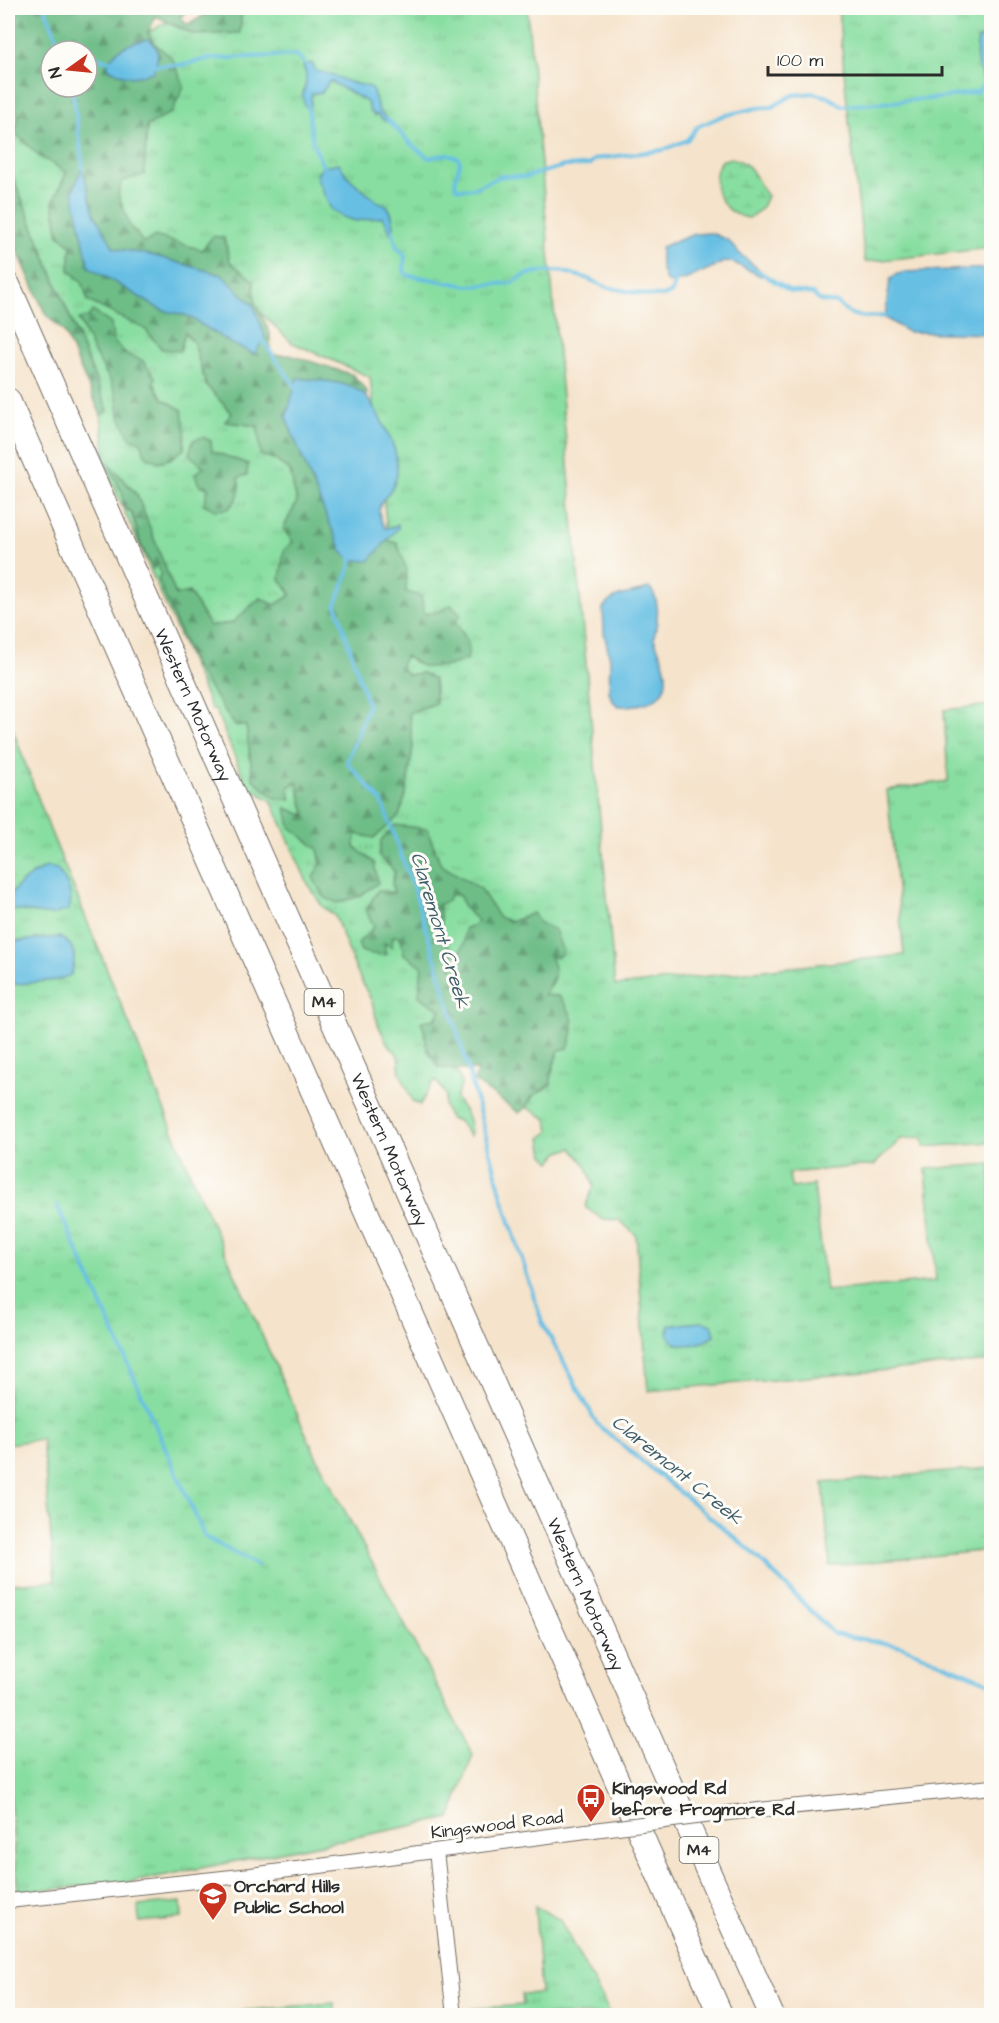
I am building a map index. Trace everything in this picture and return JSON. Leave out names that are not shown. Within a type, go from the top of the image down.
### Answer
[{"type":"highway","name":"Western Motorway","points":[[8,285],[772,2016]]},
{"type":"highway","name":"M4","points":[[8,400],[721,2016]]},
{"type":"street","name":"Kingswood Road","points":[[8,1901],[137,1888],[728,1813],[992,1787]]},
{"type":"street","points":[[436,1851],[454,2016]]},
{"type":"green space","points":[[8,8],[189,8],[180,18],[188,25],[216,8],[242,8],[240,33],[195,35],[156,16],[148,33],[155,44],[172,58],[184,86],[172,112],[147,126],[144,175],[122,181],[118,194],[130,226],[144,243],[155,236],[202,250],[213,236],[224,238],[230,262],[254,281],[255,302],[270,333],[270,355],[290,355],[353,375],[368,393],[354,404],[383,539],[397,543],[407,570],[406,592],[421,596],[425,614],[441,611],[451,605],[461,614],[455,623],[468,644],[467,660],[448,666],[423,667],[405,656],[400,667],[408,675],[422,673],[434,679],[436,703],[409,713],[413,746],[406,794],[399,816],[374,838],[356,834],[355,847],[374,863],[378,883],[360,896],[337,903],[323,897],[313,877],[321,863],[318,849],[290,827],[286,808],[306,816],[297,782],[288,787],[291,800],[275,798],[253,779],[246,726],[235,726],[193,664],[158,579],[161,573],[156,564],[153,569],[141,545],[132,512],[124,508],[123,494],[106,460],[137,495],[176,595],[189,592],[209,626],[232,623],[260,598],[275,605],[291,595],[280,579],[284,550],[293,542],[283,529],[297,502],[290,471],[274,459],[260,455],[258,426],[225,422],[232,413],[206,385],[194,343],[185,332],[180,351],[162,349],[145,329],[88,301],[82,282],[69,270],[71,245],[59,235],[53,202],[67,172],[39,156],[15,133],[19,115],[8,105]]},
{"type":"green space","points":[[242,8],[527,8],[615,986],[904,955],[887,790],[948,781],[944,710],[991,705],[991,1142],[924,1147],[923,1137],[901,1139],[874,1165],[788,1173],[792,1188],[814,1185],[826,1291],[936,1281],[926,1169],[991,1164],[991,1361],[648,1391],[636,1235],[619,1220],[602,1219],[585,1207],[594,1186],[587,1167],[572,1148],[560,1152],[551,1162],[544,1155],[541,1138],[549,1132],[547,1119],[526,1107],[532,1097],[551,1084],[551,1075],[559,1049],[522,917],[511,922],[498,917],[468,881],[441,865],[427,829],[414,828],[395,868],[394,893],[374,927],[359,944],[369,954],[385,954],[384,943],[393,935],[401,937],[404,954],[422,965],[419,996],[441,1010],[425,1033],[427,1049],[439,1067],[456,1070],[462,1083],[456,1098],[469,1121],[470,1136],[459,1121],[450,1119],[444,1106],[446,1095],[436,1080],[420,1105],[413,1102],[400,1072],[398,1055],[387,1043],[378,1024],[372,1002],[356,970],[335,916],[322,906],[307,882],[271,800],[254,791],[255,806],[215,709],[212,710],[112,483],[96,441],[106,458],[101,415],[108,410],[8,165],[8,105],[20,114],[39,156],[67,172],[53,202],[59,235],[71,245],[69,270],[83,282],[88,301],[145,329],[162,349],[184,332],[194,343],[206,385],[232,414],[225,422],[259,426],[274,459],[290,471],[297,502],[283,529],[294,542],[292,595],[275,605],[260,598],[232,623],[209,626],[189,592],[176,596],[137,495],[108,463],[123,494],[124,508],[131,512],[141,545],[153,568],[156,563],[162,573],[158,579],[173,613],[246,726],[253,779],[291,799],[288,787],[297,782],[306,817],[290,826],[318,849],[321,863],[374,863],[355,847],[356,834],[399,816],[406,794],[413,746],[409,713],[422,673],[408,675],[400,667],[401,658],[370,377],[291,342],[254,306],[114,248],[89,99],[99,99],[99,63],[166,22],[195,35]],"holes":[[[87,318],[127,355],[142,361],[163,399],[182,410],[119,415],[117,397],[111,382],[79,320]],[[212,451],[248,464],[238,478],[195,475],[204,467],[194,458]]]},
{"type":"green space","points":[[838,8],[991,8],[991,248],[865,262]]},
{"type":"green space","points":[[731,158],[739,160],[753,172],[767,196],[761,209],[749,218],[731,211],[724,205],[716,189],[717,170],[721,161]]},
{"type":"green space","points":[[8,165],[108,411],[101,415],[64,332],[45,313],[8,229]]},
{"type":"green space","points":[[93,311],[111,324],[113,341],[127,355],[142,360],[155,377],[154,385],[163,399],[182,410],[185,431],[184,449],[170,459],[158,462],[145,455],[141,442],[130,438],[119,415],[117,397],[111,382],[92,349],[79,319],[87,318]]},
{"type":"green space","points":[[203,437],[211,441],[212,451],[248,464],[247,475],[238,478],[240,488],[238,495],[228,509],[215,510],[204,504],[208,488],[199,485],[195,474],[204,467],[189,454],[193,440]]},
{"type":"green space","points":[[8,717],[50,830],[195,1185],[315,1454],[473,1755],[450,1818],[127,1883],[18,1892],[8,1774],[8,1584],[55,1581],[42,1439],[8,1444]]},
{"type":"green space","points":[[395,825],[427,829],[441,865],[481,889],[498,917],[511,922],[533,913],[539,923],[555,930],[563,952],[557,958],[550,956],[555,972],[551,985],[544,995],[559,996],[571,1015],[572,1033],[568,1048],[559,1050],[557,1054],[551,1084],[532,1097],[519,1113],[474,1081],[478,1070],[439,1067],[427,1049],[421,1021],[436,1019],[441,1010],[419,996],[422,966],[404,954],[401,937],[393,936],[392,947],[384,943],[386,955],[361,951],[358,943],[374,927],[366,910],[378,890],[394,893],[392,884],[395,872],[379,856],[381,841]],"holes":[[[451,894],[460,896],[464,907],[478,921],[472,927],[465,928],[464,943],[460,950],[463,956],[451,968],[454,955],[443,931],[440,904],[447,901]]]},
{"type":"green space","points":[[451,893],[460,895],[464,907],[478,921],[472,927],[465,928],[463,956],[450,969],[454,955],[444,937],[440,904]]},
{"type":"green space","points":[[991,1468],[991,1550],[830,1566],[823,1483]]},
{"type":"green space","points":[[181,1902],[182,1918],[139,1922],[138,1906]]},
{"type":"green space","points":[[535,1906],[560,1920],[611,2015],[471,2015],[471,2009],[523,2005],[522,1994],[541,1993]]},
{"type":"green space","points":[[334,2003],[335,2015],[193,2015]]},
{"type":"water","points":[[992,36],[991,82],[986,82],[978,67],[977,44],[978,39]]},
{"type":"water","points":[[149,39],[156,46],[158,54],[153,72],[130,77],[107,67],[118,50],[129,44]]},
{"type":"water","points":[[312,63],[316,71],[372,88],[379,111],[390,122],[384,121],[377,114],[375,116],[370,111],[367,102],[330,81],[322,92],[312,94],[308,110],[303,99],[306,73],[303,66]]},
{"type":"water","points":[[339,163],[356,184],[388,207],[394,227],[390,232],[383,217],[356,221],[343,217],[331,209],[317,179],[318,172],[323,167]]},
{"type":"water","points":[[82,166],[94,213],[114,248],[155,256],[222,275],[254,306],[265,337],[255,354],[232,344],[188,316],[161,310],[89,267],[73,192]]},
{"type":"water","points":[[711,233],[728,240],[740,254],[761,271],[761,276],[732,262],[724,262],[687,279],[670,283],[666,281],[661,267],[661,247],[695,234]]},
{"type":"water","points":[[991,268],[991,334],[908,332],[885,318],[890,280],[895,275],[905,272]]},
{"type":"water","points":[[297,378],[338,383],[361,392],[382,421],[391,441],[396,456],[397,477],[380,505],[379,511],[385,528],[398,524],[398,528],[369,561],[353,560],[343,553],[286,418]]},
{"type":"water","points":[[648,588],[654,594],[657,603],[654,638],[664,664],[665,685],[656,698],[648,702],[618,706],[609,692],[610,659],[604,633],[603,608],[619,596]]},
{"type":"water","points":[[47,867],[57,869],[67,883],[71,899],[69,910],[52,915],[8,909],[8,897],[12,892],[30,876]]},
{"type":"water","points":[[59,937],[69,944],[74,952],[71,975],[57,980],[8,985],[8,942]]},
{"type":"water","points":[[702,1322],[712,1325],[715,1335],[701,1342],[677,1344],[668,1334],[669,1325]]},
{"type":"waterway","name":"Claremont Creek","points":[[45,8],[57,39]]},
{"type":"waterway","points":[[154,65],[184,65],[206,59],[297,55],[308,67]]},
{"type":"waterway","points":[[99,58],[113,62]]},
{"type":"waterway","points":[[388,120],[413,146],[429,158],[448,154],[458,158],[460,163],[455,180],[456,187],[459,189],[475,188],[501,176],[526,177],[564,166],[589,165],[595,159],[663,150],[687,140],[697,127],[722,116],[772,107],[793,95],[814,93],[828,97],[842,106],[938,98],[977,92],[986,82]]},
{"type":"waterway","name":"Claremont Creek","points":[[74,99],[83,168]]},
{"type":"waterway","points":[[308,107],[313,143],[324,169]]},
{"type":"waterway","points":[[391,227],[397,247],[405,255],[404,270],[407,275],[468,286],[512,283],[525,275],[536,272],[561,271],[606,287],[652,296],[664,296],[672,292],[677,277]]},
{"type":"waterway","points":[[758,271],[790,291],[813,294],[820,301],[837,303],[854,315],[890,316]]},
{"type":"waterway","name":"Claremont Creek","points":[[260,337],[297,389]]},
{"type":"waterway","name":"Claremont Creek","points":[[350,555],[352,562],[336,604],[368,706],[347,762],[382,802],[416,896],[464,1054],[502,1197],[542,1322],[597,1424],[751,1551],[834,1634],[901,1646],[992,1684]]},
{"type":"waterway","points":[[57,1205],[205,1537],[257,1565]]},
{"type":"place","name":"Kingswood Rd before Frogmore Rd","points":[[591,1824]]},
{"type":"place","name":"Orchard Hills Public School","points":[[213,1922]]}]
